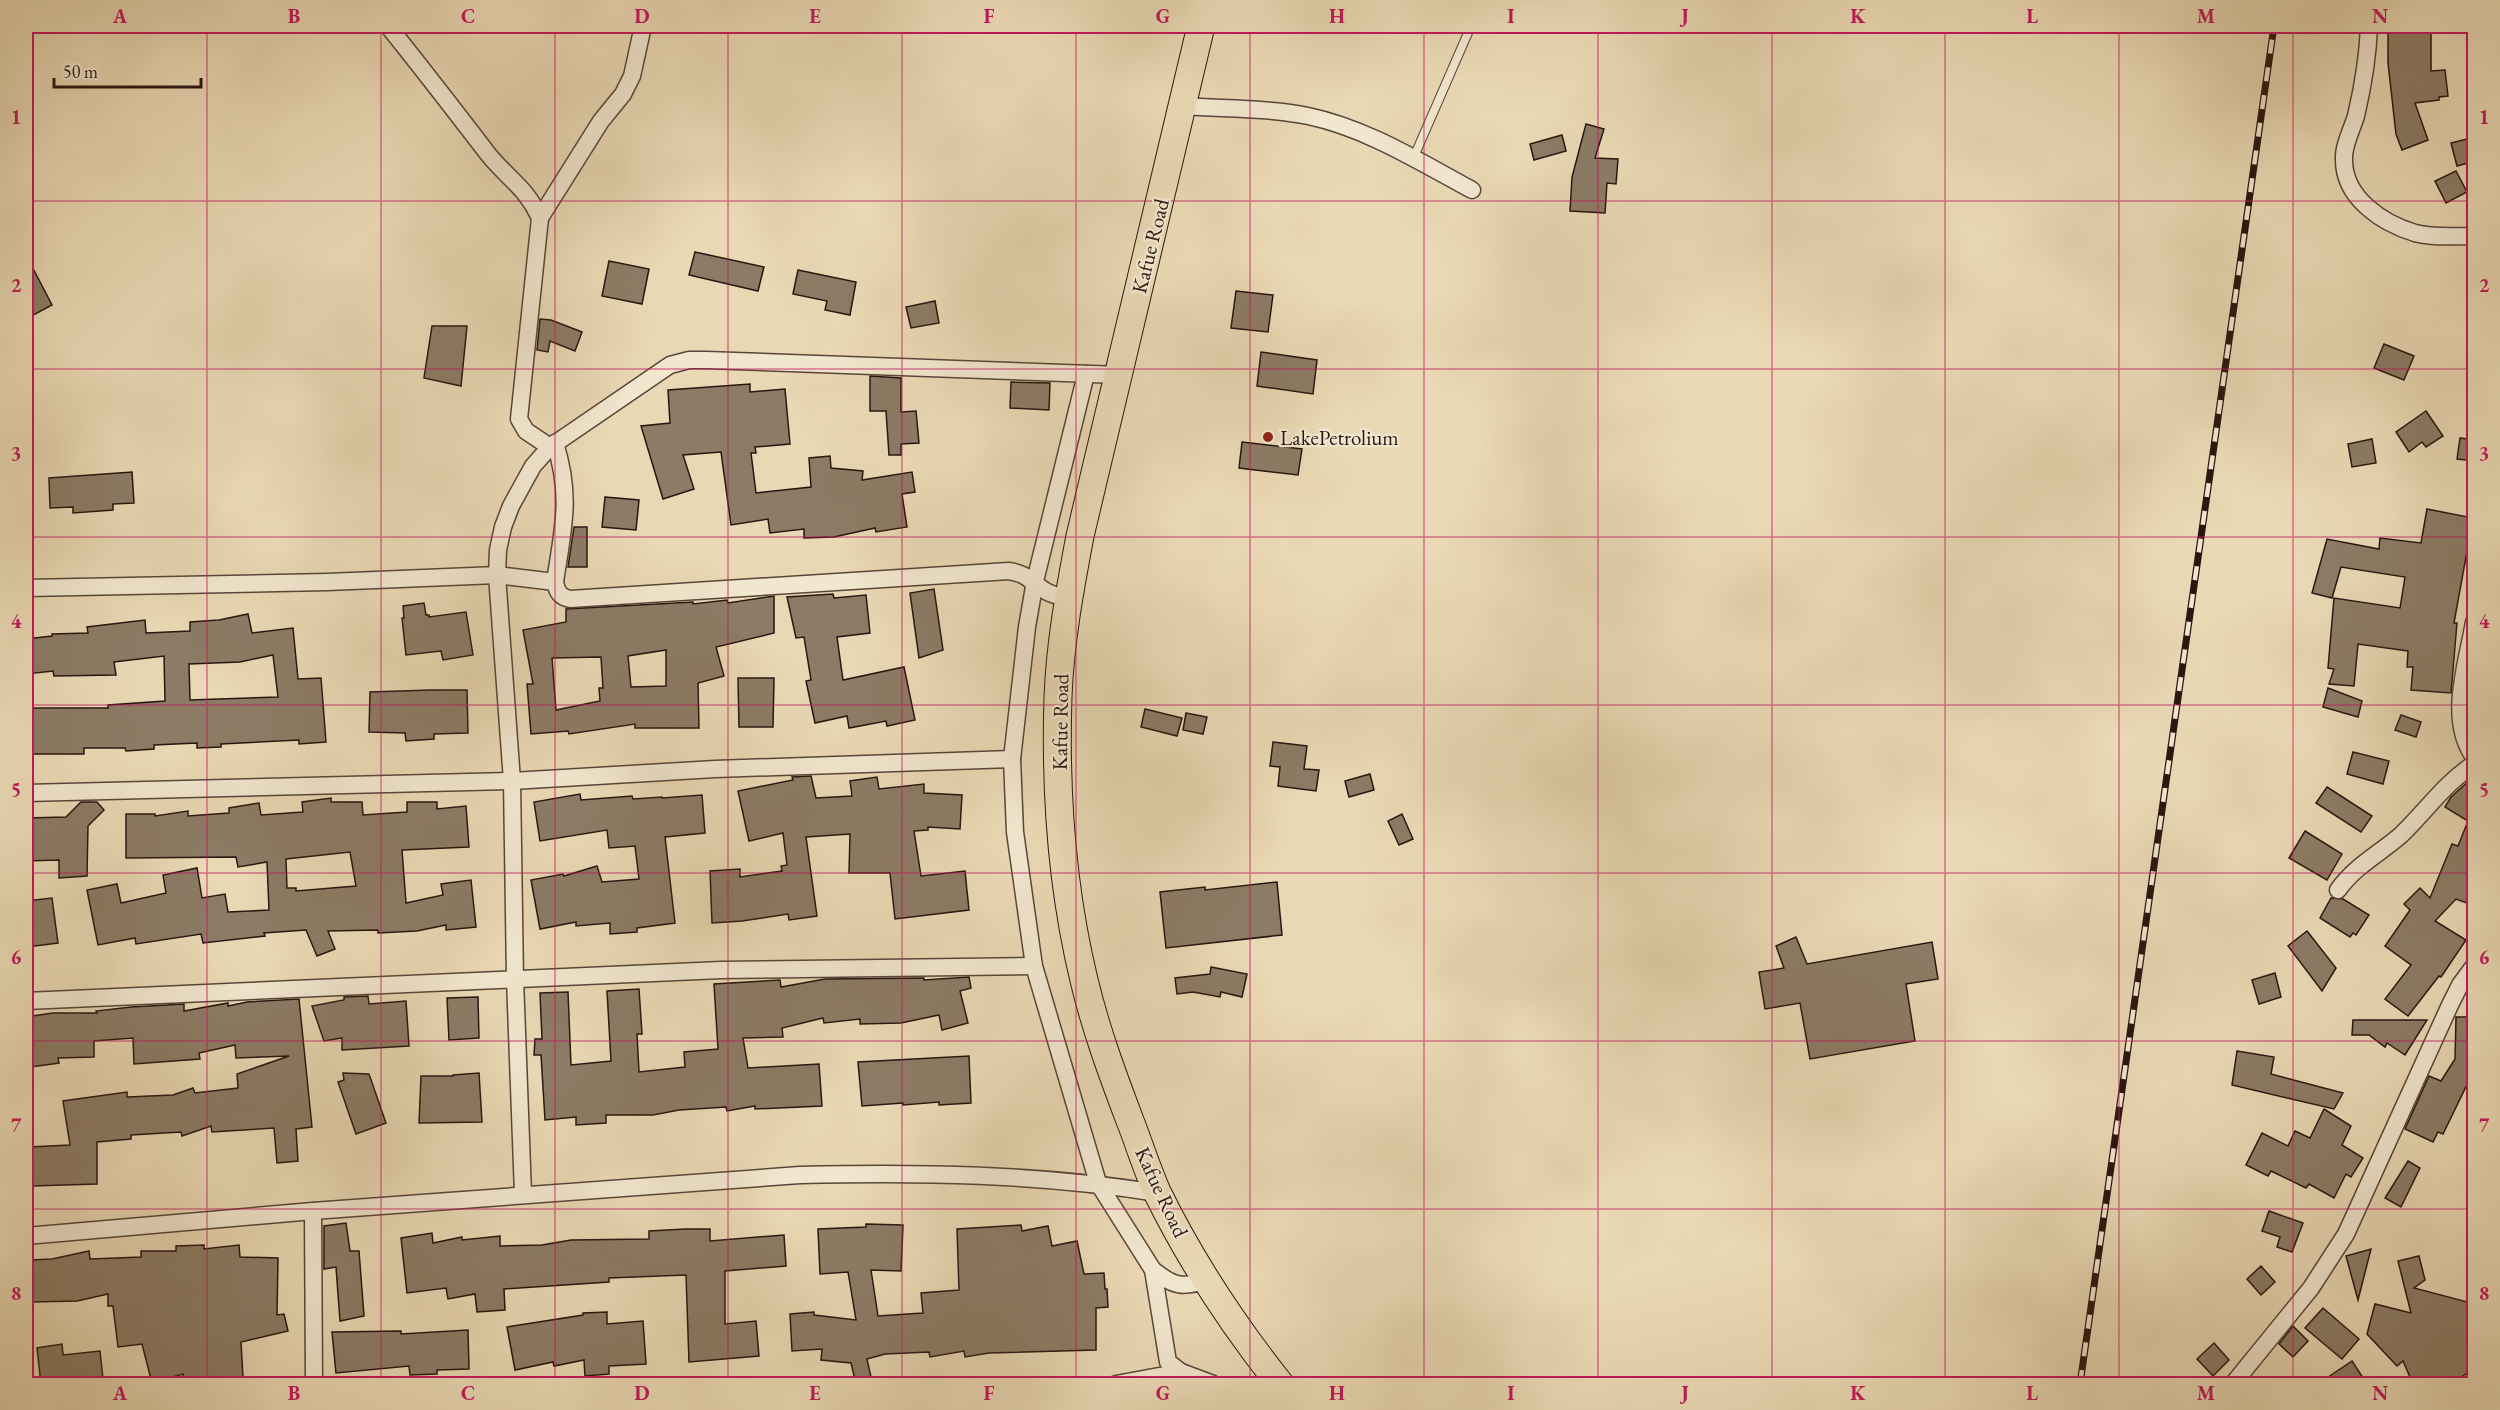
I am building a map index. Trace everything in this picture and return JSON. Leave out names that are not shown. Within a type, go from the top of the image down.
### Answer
[{"type":"highway","name":"Kafue Road","points":[[1201,26],[1184,106],[1080,536],[1068,599],[1058,695],[1057,750],[1061,824],[1068,897],[1094,1019],[1158,1193],[1233,1320],[1280,1384]]},
{"type":"street","points":[[388,26],[488,154],[517,182],[534,205],[540,218]]},
{"type":"street","points":[[643,26],[635,66],[623,94],[602,121],[540,218],[519,419],[526,431],[553,445],[563,467],[566,498],[555,582],[557,591],[563,598],[570,599],[1009,571],[1022,573],[1035,581],[1042,590],[1068,599]]},
{"type":"street","points":[[2369,26],[2368,57],[2343,159],[2348,184],[2361,203],[2389,222],[2416,234],[2475,236]]},
{"type":"street","points":[[1184,106],[1276,112],[1309,117],[1340,126],[1472,189]]},
{"type":"street","points":[[523,1194],[515,979],[512,781],[497,575],[502,527],[533,466],[553,445],[670,365],[689,360],[1119,375]]},
{"type":"street","points":[[1086,374],[1035,581],[1019,688],[1012,759],[1015,832],[1034,966],[1098,1184],[1153,1270],[1166,1281],[1177,1285],[1189,1286],[1208,1280]]},
{"type":"street","points":[[26,584],[316,582],[497,575],[555,582]]},
{"type":"street","points":[[2475,622],[2460,714],[2463,732],[2475,757]]},
{"type":"street","points":[[26,793],[512,781],[715,769],[1012,759]]},
{"type":"street","points":[[2338,890],[2354,871],[2400,835],[2452,780],[2475,764]]},
{"type":"street","points":[[26,1001],[733,970],[1034,966]]},
{"type":"street","points":[[2233,1384],[2311,1288],[2346,1234],[2450,1005],[2460,985],[2475,966]]},
{"type":"street","points":[[26,1236],[523,1194],[800,1175],[869,1173],[1098,1184],[1158,1193]]},
{"type":"street","points":[[313,1211],[314,1384]]},
{"type":"street","points":[[1153,1270],[1168,1362],[1181,1372],[1213,1384]]},
{"type":"street","points":[[1116,1384],[1181,1372]]},
{"type":"lane","points":[[1413,159],[1471,26]]},
{"type":"building","points":[[2388,26],[2431,26],[2431,71],[2445,70],[2448,96],[2439,97],[2439,100],[2415,103],[2428,140],[2402,150],[2396,134],[2388,63]]},
{"type":"building","points":[[1586,124],[1604,129],[1595,158],[1618,159],[1616,184],[1607,183],[1605,213],[1570,211],[1572,177]]},
{"type":"building","points":[[1562,135],[1566,151],[1534,160],[1530,144]]},
{"type":"building","points":[[2475,137],[2475,161],[2457,166],[2451,143]]},
{"type":"building","points":[[2456,171],[2467,192],[2446,203],[2435,181]]},
{"type":"building","points":[[695,252],[764,267],[758,291],[689,275]]},
{"type":"building","points":[[26,255],[52,305],[26,319]]},
{"type":"building","points":[[609,261],[649,269],[642,304],[602,296]]},
{"type":"building","points":[[798,270],[856,282],[850,315],[825,310],[827,301],[793,294]]},
{"type":"building","points":[[1236,291],[1273,295],[1268,332],[1231,328]]},
{"type":"building","points":[[935,301],[939,323],[911,328],[906,307]]},
{"type":"building","points":[[540,319],[551,320],[582,332],[575,351],[550,341],[548,352],[537,350]]},
{"type":"building","points":[[432,326],[467,326],[461,386],[424,378]]},
{"type":"building","points":[[2384,344],[2414,356],[2404,380],[2374,368]]},
{"type":"building","points":[[1261,352],[1317,360],[1313,394],[1257,386]]},
{"type":"building","points":[[870,376],[901,378],[901,412],[916,411],[919,443],[901,444],[901,455],[889,455],[886,411],[870,411]]},
{"type":"building","points":[[1011,382],[1050,383],[1049,410],[1010,408]]},
{"type":"building","points":[[750,384],[750,392],[785,389],[790,444],[755,447],[756,453],[751,453],[756,493],[811,487],[809,458],[830,456],[831,468],[863,471],[862,480],[912,472],[915,492],[902,494],[907,527],[876,532],[875,528],[834,537],[804,538],[804,529],[770,533],[768,519],[731,525],[721,452],[683,455],[694,489],[663,499],[641,426],[670,423],[668,390]]},
{"type":"building","points":[[2426,411],[2443,436],[2426,447],[2422,442],[2409,452],[2396,432]]},
{"type":"building","points":[[2460,438],[2475,440],[2475,461],[2457,459]]},
{"type":"building","points":[[2372,439],[2376,463],[2352,467],[2348,444]]},
{"type":"building","points":[[1242,442],[1302,449],[1298,475],[1239,468]]},
{"type":"building","points":[[132,472],[134,503],[113,504],[113,510],[73,513],[73,507],[50,508],[49,478]]},
{"type":"building","points":[[605,497],[639,500],[636,530],[602,527]]},
{"type":"building","points":[[2427,509],[2473,518],[2454,623],[2457,623],[2451,693],[2411,690],[2413,667],[2407,667],[2408,651],[2358,644],[2354,686],[2329,684],[2334,669],[2328,668],[2334,598],[2400,608],[2405,577],[2341,567],[2332,598],[2312,593],[2327,539],[2379,549],[2380,538],[2421,543]]},
{"type":"building","points":[[574,527],[587,527],[587,567],[568,567]]},
{"type":"building","points":[[934,589],[943,650],[919,658],[910,593]]},
{"type":"building","points":[[833,594],[834,598],[866,595],[870,633],[837,637],[843,680],[904,667],[915,720],[887,726],[886,721],[849,728],[847,716],[815,723],[806,681],[811,680],[804,637],[796,638],[787,597]]},
{"type":"building","points":[[774,596],[774,633],[716,647],[724,676],[698,683],[699,728],[635,728],[635,724],[569,734],[568,731],[531,734],[527,684],[533,684],[523,630],[566,622],[566,609],[693,602],[693,604],[727,600],[728,603]],"holes":[[[666,650],[666,686],[631,687],[628,656]],[[601,657],[603,688],[599,688],[600,701],[556,710],[552,658]]]},
{"type":"building","points":[[424,603],[426,615],[429,617],[466,612],[473,655],[443,660],[441,651],[406,655],[403,606]]},
{"type":"building","points":[[248,614],[252,633],[293,628],[298,679],[321,678],[326,742],[299,744],[299,740],[221,744],[221,747],[197,748],[197,743],[154,745],[154,749],[126,751],[125,748],[84,748],[84,754],[26,754],[26,708],[108,708],[108,705],[165,701],[164,656],[114,662],[116,675],[54,676],[53,671],[26,674],[26,639],[52,636],[52,634],[88,633],[87,627],[145,620],[146,633],[190,631],[190,622],[219,620]],"holes":[[[273,655],[278,697],[190,700],[189,664],[240,662]]]},
{"type":"building","points":[[738,678],[774,678],[773,727],[739,727]]},
{"type":"building","points":[[2328,688],[2362,701],[2358,717],[2323,707]]},
{"type":"building","points":[[467,690],[468,733],[434,734],[434,739],[406,741],[405,733],[369,732],[370,692]]},
{"type":"building","points":[[1145,709],[1182,718],[1177,736],[1141,727]]},
{"type":"building","points":[[1186,713],[1207,717],[1203,734],[1183,730]]},
{"type":"building","points":[[2401,715],[2421,722],[2416,737],[2395,730]]},
{"type":"building","points":[[1273,742],[1307,746],[1304,769],[1319,770],[1316,791],[1278,786],[1280,767],[1270,766]]},
{"type":"building","points":[[2353,752],[2389,761],[2383,784],[2347,774]]},
{"type":"building","points":[[1370,774],[1374,790],[1349,797],[1345,781]]},
{"type":"building","points":[[811,776],[816,798],[852,796],[850,781],[877,777],[879,789],[924,784],[924,793],[962,795],[960,829],[928,827],[928,830],[914,831],[921,876],[965,871],[969,910],[895,919],[890,873],[849,873],[850,834],[806,837],[817,916],[789,920],[788,914],[712,923],[710,871],[740,869],[740,877],[782,871],[781,866],[787,865],[783,833],[749,841],[738,791],[793,780],[792,777]]},
{"type":"building","points":[[2471,779],[2475,782],[2475,906],[2456,899],[2435,921],[2466,940],[2441,977],[2439,976],[2408,1016],[2385,999],[2411,965],[2385,946],[2410,910],[2404,904],[2420,888],[2430,898],[2452,844],[2458,846],[2468,821],[2445,807],[2451,797]]},
{"type":"building","points":[[2327,787],[2372,816],[2361,832],[2316,803]]},
{"type":"building","points":[[580,794],[581,800],[632,796],[633,799],[702,795],[705,833],[665,837],[675,923],[637,928],[637,932],[610,934],[610,923],[576,926],[576,922],[540,929],[531,880],[563,874],[564,876],[597,866],[602,882],[639,879],[635,846],[609,848],[607,830],[540,841],[534,802]]},
{"type":"building","points":[[331,798],[331,802],[362,802],[363,815],[407,812],[407,802],[437,802],[437,809],[466,806],[469,847],[402,850],[406,903],[443,895],[441,884],[471,880],[476,927],[446,930],[446,925],[417,931],[378,933],[378,930],[328,931],[335,949],[317,956],[306,930],[264,933],[265,936],[203,943],[201,934],[136,944],[135,938],[98,945],[87,890],[117,884],[121,903],[166,893],[163,875],[197,868],[202,898],[225,894],[228,912],[269,910],[267,862],[238,867],[236,857],[126,858],[126,814],[155,814],[155,816],[188,811],[188,816],[229,813],[229,808],[259,803],[261,815],[303,812],[302,802]],"holes":[[[350,852],[356,886],[296,891],[296,888],[287,888],[286,859]]]},
{"type":"building","points":[[81,802],[97,802],[104,810],[88,826],[87,876],[59,878],[59,860],[26,861],[26,818],[66,817]]},
{"type":"building","points":[[1402,814],[1413,839],[1399,845],[1388,821]]},
{"type":"building","points":[[2305,831],[2342,854],[2327,880],[2289,858]]},
{"type":"building","points":[[1277,882],[1282,935],[1166,948],[1160,892],[1205,887],[1205,890]]},
{"type":"building","points":[[52,898],[58,943],[27,947],[26,901]]},
{"type":"building","points":[[2331,898],[2343,899],[2369,915],[2356,935],[2353,933],[2350,937],[2320,918]]},
{"type":"building","points":[[2307,931],[2336,968],[2322,991],[2288,946]]},
{"type":"building","points":[[1796,937],[1807,964],[1932,942],[1938,979],[1906,984],[1915,1041],[1810,1059],[1800,1003],[1765,1009],[1759,972],[1784,968],[1776,946]]},
{"type":"building","points":[[1211,967],[1247,974],[1242,997],[1221,992],[1220,997],[1193,992],[1177,994],[1175,978],[1210,974]]},
{"type":"building","points":[[2275,973],[2281,997],[2259,1004],[2252,980]]},
{"type":"building","points":[[969,977],[971,988],[960,991],[968,1023],[942,1030],[939,1015],[901,1023],[860,1024],[860,1019],[824,1023],[823,1018],[782,1028],[783,1037],[743,1038],[748,1068],[819,1064],[822,1106],[755,1109],[755,1106],[727,1111],[726,1107],[679,1110],[653,1115],[606,1115],[606,1123],[576,1125],[576,1117],[545,1120],[541,1055],[534,1055],[535,1039],[542,1039],[540,993],[568,992],[571,1065],[611,1061],[607,991],[639,989],[642,1034],[637,1034],[639,1072],[685,1067],[684,1052],[718,1049],[714,984],[780,980],[781,987],[825,979],[924,978],[924,980]]},
{"type":"building","points":[[368,996],[369,1004],[406,1001],[409,1046],[342,1050],[342,1038],[324,1041],[312,1006],[344,1000],[344,997]]},
{"type":"building","points":[[478,997],[479,1038],[449,1040],[447,998]]},
{"type":"building","points":[[299,999],[312,1127],[296,1129],[298,1161],[277,1163],[274,1128],[212,1132],[211,1126],[182,1136],[181,1132],[131,1135],[131,1139],[97,1142],[97,1184],[31,1186],[29,1147],[70,1145],[63,1101],[127,1092],[127,1097],[173,1095],[193,1088],[195,1093],[238,1088],[237,1074],[289,1056],[236,1058],[235,1045],[199,1053],[200,1059],[134,1064],[133,1038],[94,1041],[94,1057],[58,1058],[59,1063],[31,1067],[26,1017],[53,1013],[97,1013],[96,1011],[131,1007],[184,1004],[184,1011],[228,1003],[228,1006],[247,1002]]},
{"type":"building","points":[[2456,1017],[2475,1017],[2475,1068],[2443,1134],[2438,1132],[2433,1142],[2405,1129],[2429,1076],[2441,1081],[2455,1059]]},
{"type":"building","points":[[2353,1020],[2427,1020],[2405,1055],[2387,1043],[2385,1047],[2369,1035],[2352,1035]]},
{"type":"building","points":[[2237,1051],[2274,1057],[2271,1074],[2343,1093],[2334,1109],[2232,1085]]},
{"type":"building","points":[[969,1056],[971,1103],[939,1105],[939,1102],[862,1106],[858,1062]]},
{"type":"building","points":[[343,1073],[369,1074],[386,1123],[356,1134],[338,1082],[344,1080]]},
{"type":"building","points":[[479,1073],[482,1122],[419,1123],[421,1076]]},
{"type":"building","points":[[2324,1109],[2351,1126],[2342,1145],[2363,1158],[2351,1177],[2346,1174],[2334,1198],[2309,1184],[2306,1188],[2271,1171],[2268,1176],[2246,1165],[2262,1133],[2288,1146],[2295,1131],[2310,1138]]},
{"type":"building","points":[[2408,1161],[2420,1168],[2401,1207],[2385,1198]]},
{"type":"building","points":[[2269,1211],[2303,1223],[2292,1252],[2277,1247],[2280,1237],[2262,1231]]},
{"type":"building","points":[[346,1223],[350,1251],[359,1251],[364,1316],[340,1321],[336,1267],[324,1269],[324,1226]]},
{"type":"building","points":[[866,1224],[903,1225],[901,1271],[871,1270],[878,1316],[923,1313],[921,1293],[959,1290],[957,1229],[1021,1225],[1022,1231],[1048,1226],[1052,1246],[1077,1241],[1084,1274],[1104,1273],[1105,1289],[1107,1289],[1108,1307],[1096,1308],[1096,1350],[989,1353],[965,1357],[964,1351],[930,1357],[929,1352],[885,1354],[867,1359],[871,1377],[855,1380],[851,1363],[821,1360],[822,1349],[792,1351],[790,1314],[814,1312],[814,1315],[856,1320],[848,1272],[820,1274],[818,1229],[866,1227]]},
{"type":"building","points":[[710,1229],[710,1241],[784,1235],[786,1266],[725,1271],[725,1324],[756,1321],[759,1356],[689,1362],[686,1275],[609,1278],[609,1282],[504,1289],[505,1310],[477,1312],[475,1294],[448,1299],[446,1288],[407,1293],[401,1238],[432,1233],[433,1243],[462,1237],[462,1240],[500,1236],[500,1246],[542,1245],[571,1240],[649,1239],[649,1231]]},
{"type":"building","points":[[204,1245],[204,1249],[239,1245],[240,1257],[278,1258],[277,1315],[284,1314],[288,1331],[241,1342],[243,1377],[183,1381],[183,1374],[152,1383],[142,1344],[118,1347],[113,1306],[108,1306],[108,1294],[77,1301],[32,1302],[31,1260],[52,1259],[89,1251],[90,1259],[141,1257],[141,1251],[176,1251],[176,1246]]},
{"type":"building","points":[[2371,1249],[2358,1300],[2346,1256]]},
{"type":"building","points":[[2419,1256],[2425,1280],[2414,1288],[2475,1304],[2475,1368],[2463,1376],[2470,1384],[2413,1384],[2403,1361],[2397,1366],[2367,1334],[2375,1304],[2411,1313],[2398,1261]]},
{"type":"building","points":[[2261,1266],[2275,1282],[2261,1295],[2247,1279]]},
{"type":"building","points":[[2323,1308],[2359,1339],[2342,1359],[2305,1328]]},
{"type":"building","points":[[607,1312],[607,1324],[643,1321],[646,1364],[609,1366],[609,1374],[585,1376],[584,1360],[554,1366],[553,1362],[515,1370],[507,1327],[583,1315],[583,1313]]},
{"type":"building","points":[[2293,1326],[2308,1341],[2293,1357],[2279,1344]]},
{"type":"building","points":[[468,1330],[469,1369],[437,1370],[437,1374],[410,1375],[409,1366],[336,1373],[332,1332],[401,1331],[401,1334]]},
{"type":"building","points":[[2214,1343],[2229,1360],[2213,1376],[2197,1359]]},
{"type":"building","points":[[62,1344],[63,1355],[100,1351],[103,1379],[41,1384],[37,1348]]},
{"type":"building","points":[[2352,1361],[2367,1384],[2318,1384]]},
{"type":"railway","points":[[2080,1384],[2274,26]]},
{"type":"place","name":"LakePetrolium","points":[[1268,437]]}]
